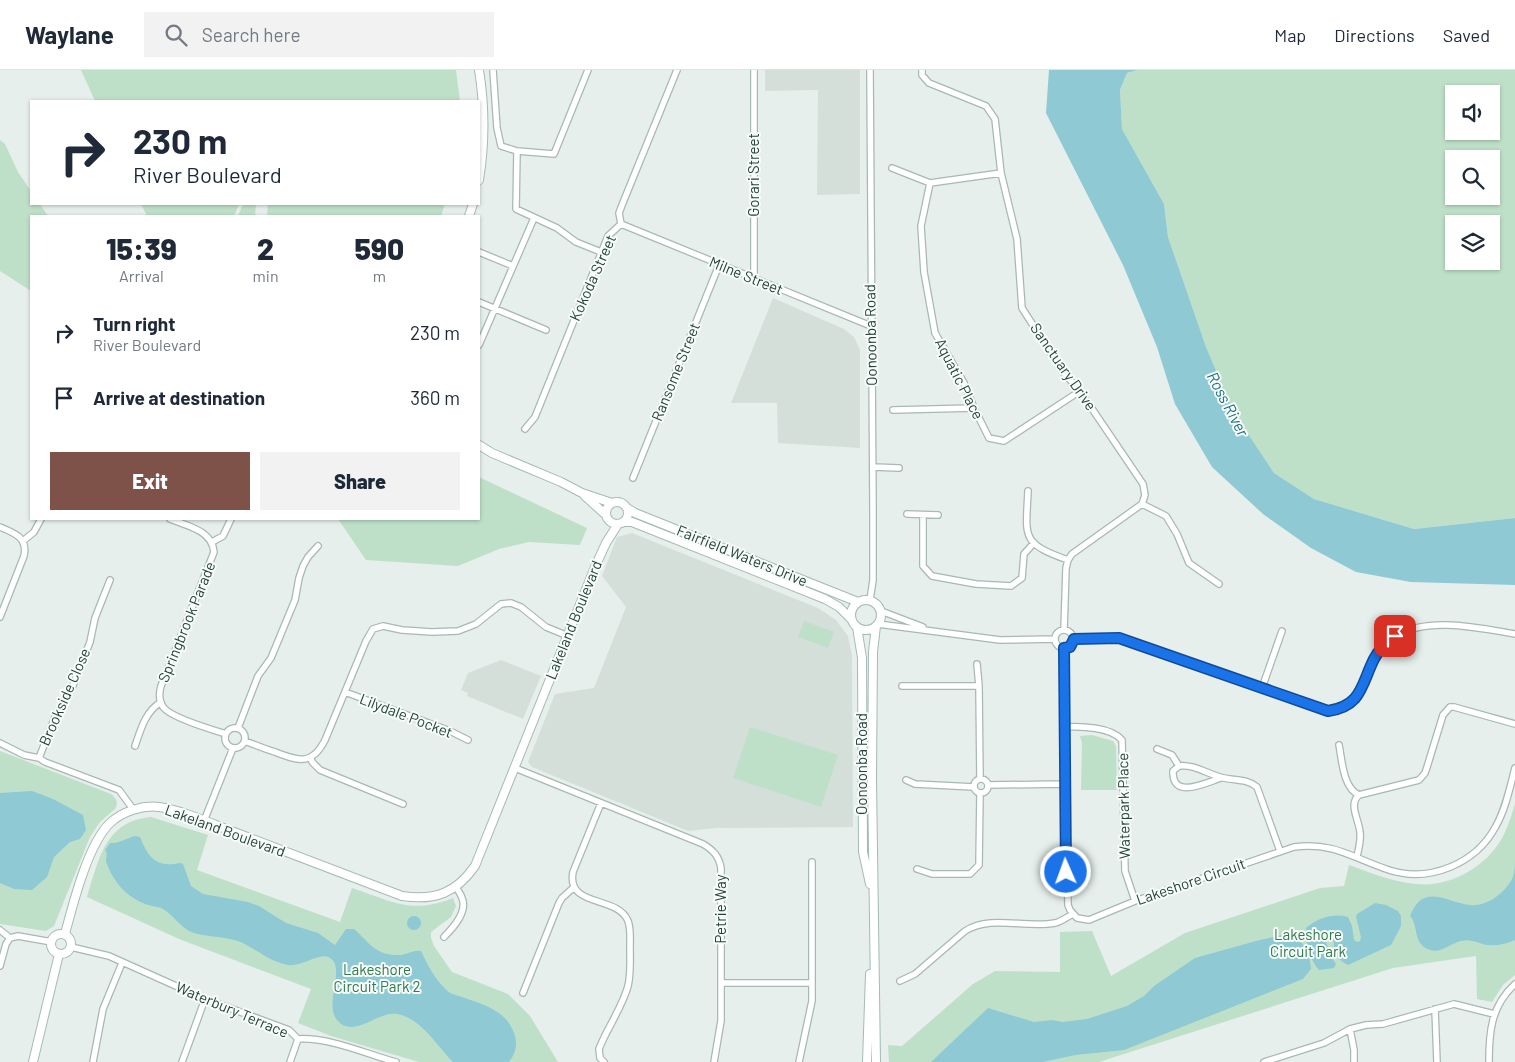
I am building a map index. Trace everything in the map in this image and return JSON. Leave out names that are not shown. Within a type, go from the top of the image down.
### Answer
[{"type":"street","points":[[479,70],[484,119],[480,172]]},
{"type":"street","points":[[493,70],[497,128],[501,146],[516,151],[554,154],[588,70]]},
{"type":"street","name":"Kokoda Street","points":[[525,430],[535,417],[601,252],[610,233],[621,224],[620,213],[622,205],[676,70]]},
{"type":"street","name":"Gorari Street","points":[[754,70],[754,280]]},
{"type":"street","name":"Oonoonba Road","points":[[870,70],[873,467],[873,580],[870,600]]},
{"type":"street","name":"Sanctuary Drive","points":[[922,70],[922,76],[929,83],[986,106],[995,119],[1001,173],[1017,239],[1022,308],[1064,372],[1080,391],[1143,484],[1145,495],[1142,504]]},
{"type":"street","points":[[516,151],[516,209],[557,228],[576,242],[601,252]]},
{"type":"street","points":[[892,168],[930,183],[1001,173]]},
{"type":"street","name":"Aquatic Place","points":[[930,183],[921,226],[924,272],[935,333],[964,382],[989,438],[1004,441],[1080,391]]},
{"type":"street","points":[[480,343],[534,218]]},
{"type":"street","name":"Milne Street","points":[[621,224],[754,280],[871,326]]},
{"type":"street","points":[[480,252],[513,266]]},
{"type":"street","name":"Ransome Street","points":[[633,478],[720,265]]},
{"type":"street","points":[[480,302],[546,330]]},
{"type":"street","points":[[893,410],[974,408]]},
{"type":"street","points":[[480,446],[492,453],[562,482],[582,493],[612,503],[622,503],[627,508],[628,514],[621,523],[607,518],[582,493]]},
{"type":"street","points":[[873,467],[899,468]]},
{"type":"street","points":[[1028,491],[1026,531],[1033,544],[1048,553],[1068,560]]},
{"type":"street","points":[[607,518],[607,508],[612,503]]},
{"type":"street","points":[[1064,630],[1066,568],[1068,560],[1072,554],[1142,504],[1166,516],[1177,534],[1189,563],[1219,584]]},
{"type":"street","name":"Fairfield Waters Drive","points":[[627,508],[635,513],[858,602]]},
{"type":"street","points":[[907,514],[938,515]]},
{"type":"street","points":[[923,515],[923,566],[932,576],[976,584],[1011,586],[1022,578],[1024,554],[1033,544]]},
{"type":"street","name":"Lakeland Boulevard","points":[[606,543],[607,518]]},
{"type":"street","points":[[23,541],[34,532],[40,520]]},
{"type":"street","name":"Springbrook Parade","points":[[172,520],[201,532],[212,542],[214,552],[161,686],[161,702],[163,708],[173,715],[226,734]]},
{"type":"street","name":"Springbrook Parade","points":[[212,542],[223,536],[231,520]]},
{"type":"street","name":"Fairfield Waters Drive","points":[[621,523],[632,522],[825,599],[839,607],[851,619]]},
{"type":"street","name":"Lakeland Boulevard","points":[[64,934],[77,889],[100,836],[114,819],[133,809],[149,806],[160,807],[204,821],[402,896],[418,899],[431,898],[456,887],[468,876],[475,866],[606,543],[621,523]]},
{"type":"street","points":[[0,527],[16,534],[26,546],[24,556],[0,617]]},
{"type":"street","points":[[238,728],[258,676],[271,658],[295,600],[303,566],[318,546]]},
{"type":"street","name":"Brookside Close","points":[[38,758],[55,717],[72,688],[90,642],[95,618],[110,580]]},
{"type":"street","points":[[928,629],[881,610],[875,602],[870,600],[866,599],[858,602],[852,609],[851,619],[857,627],[866,630],[877,625],[928,629],[1000,640],[1055,639]]},
{"type":"street","points":[[245,742],[294,759],[304,760],[310,758],[321,748],[369,634],[378,626],[432,632],[458,631],[476,624],[501,604],[510,602],[522,607],[546,627],[568,636]]},
{"type":"street","points":[[877,625],[881,610]]},
{"type":"street","name":"Oonoonba Road","points":[[876,1062],[873,940],[873,652],[877,625]]},
{"type":"street","points":[[1074,639],[1119,638],[1328,711],[1340,709],[1353,702],[1359,695],[1378,652],[1395,636],[1415,628],[1442,625],[1467,626],[1515,634]]},
{"type":"street","name":"Oonoonba Road","points":[[857,627],[862,658],[863,852],[873,901]]},
{"type":"street","points":[[1064,630],[1070,631],[1074,639],[1070,647],[1064,648],[1057,645],[1055,639],[1056,634],[1064,630]]},
{"type":"street","points":[[1262,688],[1282,631]]},
{"type":"street","points":[[900,981],[915,974],[974,925],[1053,923],[1073,914],[1068,905],[1064,648]]},
{"type":"street","points":[[977,664],[980,779]]},
{"type":"street","points":[[902,686],[979,686]]},
{"type":"street","name":"Lilydale Pocket","points":[[345,692],[468,740]]},
{"type":"street","name":"Springbrook Parade","points":[[135,746],[148,714],[152,708],[161,702]]},
{"type":"street","points":[[1357,856],[1360,832],[1353,802],[1359,795],[1419,780],[1425,774],[1443,714],[1450,707],[1454,706],[1515,724]]},
{"type":"street","name":"Waterpark Place","points":[[1065,727],[1097,728],[1116,735],[1122,740],[1125,871],[1135,901]]},
{"type":"street","points":[[232,728],[238,728],[245,735],[245,742],[239,748],[233,748],[227,744],[226,734],[232,728]]},
{"type":"street","points":[[0,743],[24,755],[38,758],[119,790],[133,809]]},
{"type":"street","points":[[1338,745],[1347,782],[1354,793],[1359,795]]},
{"type":"street","points":[[204,821],[233,748]]},
{"type":"street","points":[[1157,749],[1172,755],[1179,766]]},
{"type":"street","points":[[310,758],[320,770],[403,804]]},
{"type":"street","points":[[1222,778],[1183,789],[1177,786],[1173,780],[1173,772],[1179,766],[1187,765],[1222,778],[1244,780],[1252,783],[1257,787],[1280,851]]},
{"type":"street","name":"Petrie Way","points":[[515,768],[709,847],[718,856],[721,868],[721,983],[720,1030],[714,1062]]},
{"type":"street","name":"Lakeshore Circuit","points":[[1073,914],[1082,920],[1089,920],[1135,901],[1280,851],[1308,846],[1323,847],[1357,856],[1388,870],[1401,873],[1432,872],[1456,865],[1475,853],[1491,836],[1502,814],[1515,768]]},
{"type":"street","points":[[980,793],[976,792],[974,782],[980,779],[985,780],[988,785]]},
{"type":"street","points":[[906,780],[915,784],[974,787]]},
{"type":"street","points":[[988,785],[1065,784]]},
{"type":"street","points":[[980,793],[984,792],[988,785]]},
{"type":"street","points":[[917,869],[932,874],[970,874],[979,865],[980,793]]},
{"type":"street","points":[[601,803],[573,872],[572,879],[573,888],[582,895],[619,910],[627,918],[630,928],[630,978],[624,996],[599,1049],[600,1058],[604,1062]]},
{"type":"street","points":[[798,1062],[811,1009],[812,862]]},
{"type":"street","points":[[444,937],[454,927],[463,908],[462,898],[456,887]]},
{"type":"street","points":[[523,993],[559,903],[573,888]]},
{"type":"street","points":[[0,930],[10,938]]},
{"type":"street","points":[[52,942],[58,934],[64,934],[70,938],[71,947],[67,952],[59,954]]},
{"type":"street","points":[[0,966],[6,944],[10,938],[18,936],[52,942]]},
{"type":"street","name":"Oonoonba Road","points":[[867,1062],[873,940]]},
{"type":"street","points":[[52,942],[54,950],[59,954]]},
{"type":"street","name":"Waterbury Terrace","points":[[71,947],[109,956],[205,999],[289,1030],[298,1039],[311,1038],[325,1041],[386,1061],[396,1062]]},
{"type":"street","points":[[33,1062],[59,954]]},
{"type":"street","points":[[94,1062],[103,1009],[122,963]]},
{"type":"street","points":[[721,983],[812,983]]},
{"type":"street","points":[[1489,1062],[1489,1036],[1494,1014],[1515,984]]},
{"type":"street","points":[[182,1062],[205,999]]},
{"type":"street","points":[[1268,1061],[1324,1043],[1350,1029],[1383,1024],[1454,1004],[1494,1014]]},
{"type":"street","points":[[1436,1009],[1437,1062]]},
{"type":"street","points":[[1350,1029],[1354,1062]]},
{"type":"street","points":[[290,1062],[298,1039]]},
{"type":"shaded area","points":[[765,70],[860,70],[860,194],[817,195],[818,90],[765,91]]},
{"type":"shaded area","points":[[773,298],[844,329],[854,337],[860,350],[860,448],[778,443],[777,403],[731,403]]},
{"type":"shaded area","points":[[632,533],[818,608],[836,620],[848,636],[852,656],[853,827],[716,828],[688,831],[532,767],[528,762],[555,694],[594,688],[626,607],[602,576],[617,537]]},
{"type":"shaded area","points":[[501,660],[541,676],[523,719],[467,696],[468,693],[461,690],[468,673]]},
{"type":"green space","points":[[81,70],[456,70],[460,100],[95,100]]},
{"type":"green space","points":[[1137,70],[1515,70],[1515,518],[1414,529],[1314,499],[1274,473],[1234,414],[1206,347],[1168,237],[1164,204],[1122,129],[1120,90],[1127,73]]},
{"type":"green space","points":[[0,140],[5,144],[18,172],[30,190],[30,205],[41,205],[47,215],[30,215],[30,290],[0,271]]},
{"type":"green space","points":[[142,205],[239,205],[234,215],[146,215]]},
{"type":"green space","points":[[243,205],[256,205],[255,215],[238,215]]},
{"type":"green space","points":[[268,205],[445,205],[441,215],[267,215]]},
{"type":"green space","points":[[480,477],[587,528],[580,545],[529,542],[499,549],[458,566],[366,560],[339,520],[480,520]]},
{"type":"green space","points":[[804,621],[834,632],[828,648],[798,637]]},
{"type":"green space","points":[[750,727],[838,755],[821,807],[733,778]]},
{"type":"green space","points":[[1092,735],[1113,741],[1116,746],[1117,790],[1081,790],[1082,743],[1080,736]]},
{"type":"green space","points":[[0,751],[111,794],[116,801],[115,809],[100,822],[90,837],[54,926],[46,931],[0,924]]},
{"type":"green space","name":"Lakeshore Circuit Park","points":[[1515,804],[1515,975],[1503,985],[1492,1002],[1477,999],[1476,956],[1393,968],[1099,1062],[889,1062],[888,1045],[902,1046],[973,984],[995,971],[1060,972],[1060,932],[1092,931],[1111,976],[1185,933],[1320,888],[1344,886],[1349,865],[1382,877],[1416,884],[1441,883],[1465,874],[1486,859],[1494,850],[1506,831]]},
{"type":"green space","name":"Lakeshore Circuit Park 2","points":[[151,817],[208,835],[197,870],[340,922],[352,888],[390,901],[413,906],[438,903],[453,898],[456,906],[451,917],[431,932],[434,946],[452,972],[508,994],[530,1016],[558,1062],[419,1062],[331,1036],[298,1023],[311,989],[179,939],[87,897],[100,856],[114,834],[123,826],[136,820]]},
{"type":"water","name":"Ross River","points":[[1049,70],[1137,70],[1127,73],[1120,90],[1122,129],[1164,204],[1168,237],[1206,347],[1234,413],[1274,473],[1314,499],[1414,529],[1515,518],[1515,585],[1411,582],[1356,572],[1311,548],[1263,514],[1212,467],[1175,404],[1157,347],[1123,265],[1046,113]]},
{"type":"water","points":[[32,791],[53,799],[83,815],[86,830],[80,839],[70,842],[54,857],[47,877],[32,890],[14,889],[0,883],[0,793]]},
{"type":"water","points":[[135,836],[140,837],[146,850],[159,862],[183,864],[191,886],[203,894],[248,902],[259,906],[286,923],[318,933],[335,945],[346,929],[354,929],[374,948],[385,953],[401,955],[421,951],[437,979],[450,993],[487,1006],[506,1019],[516,1041],[515,1052],[511,1059],[509,1062],[453,1062],[428,1033],[414,1021],[397,1014],[382,1016],[358,1026],[344,1025],[337,1020],[333,1013],[332,1005],[336,968],[334,961],[328,957],[319,957],[293,965],[281,963],[238,941],[189,931],[163,909],[140,902],[125,892],[110,872],[105,850],[110,843]]},
{"type":"water","points":[[1515,857],[1515,940],[1509,943],[1491,945],[1464,940],[1434,951],[1421,944],[1410,916],[1415,906],[1421,900],[1428,897],[1436,897],[1470,905],[1483,904],[1490,901],[1510,883],[1514,872]]},
{"type":"water","points":[[1375,903],[1386,905],[1398,911],[1401,916],[1401,926],[1391,945],[1348,965],[1336,956],[1334,942],[1330,939],[1326,942],[1336,964],[1334,968],[1319,970],[1309,950],[1306,928],[1326,917],[1348,917],[1352,926],[1354,940],[1360,941],[1357,914]]},
{"type":"water","points":[[411,916],[417,916],[421,923],[417,930],[411,930],[407,926],[407,920]]},
{"type":"water","points":[[1282,935],[1300,941],[1307,950],[1311,969],[1303,979],[1124,1050],[1075,1055],[1043,1062],[931,1062],[988,1008],[1034,1022],[1052,1020],[1063,1022],[1087,1019],[1127,1006],[1144,996],[1154,986],[1195,958]]},
{"type":"route","points":[[1066,872],[1064,648],[1070,647],[1074,639],[1119,638],[1328,711],[1340,709],[1353,702],[1359,695],[1378,652],[1395,636]]}]
